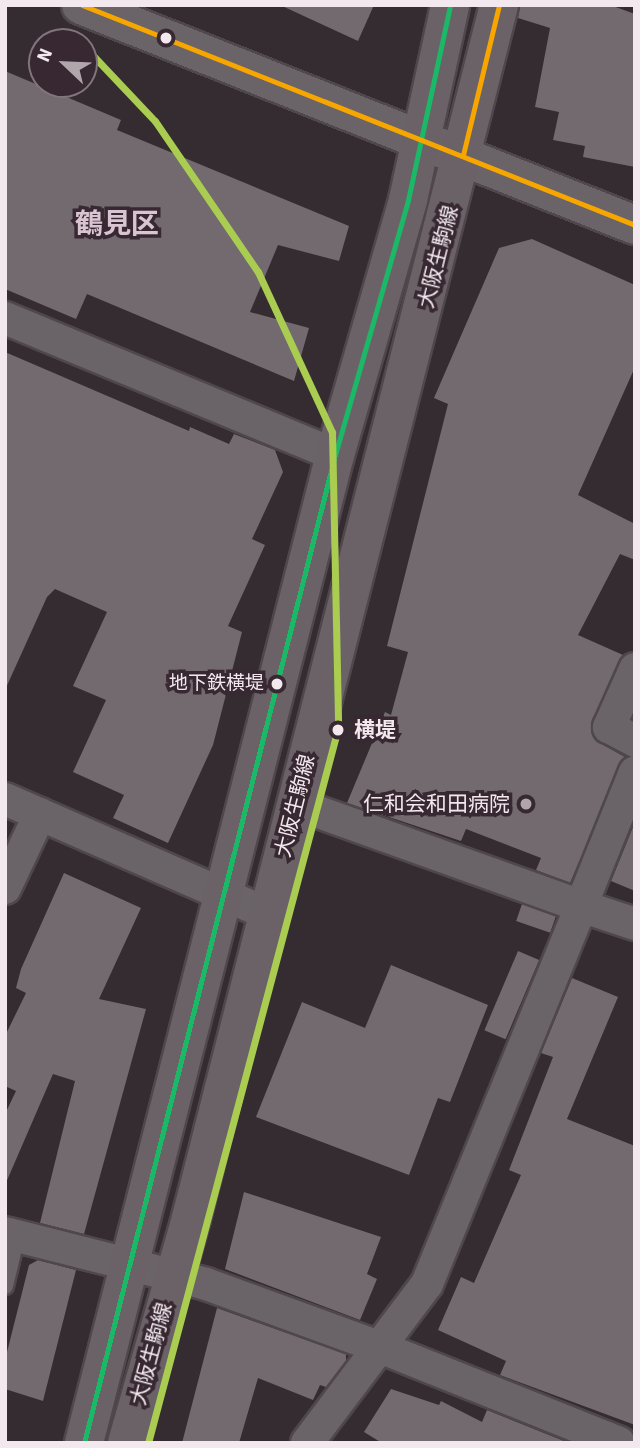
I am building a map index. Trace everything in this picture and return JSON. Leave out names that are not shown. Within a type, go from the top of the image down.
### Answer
[{"type":"main road","name":"大阪生駒線","points":[[84,1443],[335,455],[408,200],[450,5]]},
{"type":"main road","name":"大阪生駒線","points":[[127,1443],[268,914],[499,5]]},
{"type":"street","points":[[81,5],[635,225]]},
{"type":"street","points":[[5,318],[335,455]]},
{"type":"street","points":[[635,669],[609,727],[635,741]]},
{"type":"street","points":[[307,1443],[382,1348],[427,1284],[635,772]]},
{"type":"street","points":[[5,799],[268,914]]},
{"type":"street","points":[[296,804],[635,925]]},
{"type":"street","points":[[5,888],[40,814]]},
{"type":"street","points":[[11,1235],[173,1273],[382,1348],[620,1443]]},
{"type":"lane","points":[[5,1286],[11,1235]]},
{"type":"building","points":[[280,5],[374,5],[358,41]]},
{"type":"building","points":[[520,5],[610,5],[635,14],[635,167],[583,157],[585,146],[553,140],[559,112],[535,107],[550,28],[518,18]]},
{"type":"building","points":[[5,71],[28,81],[28,98],[69,98],[121,120],[117,130],[349,226],[339,261],[278,245],[250,312],[309,328],[294,381],[87,294],[76,319],[5,289]]},
{"type":"building","points":[[532,239],[635,285],[635,367],[578,495],[635,524],[635,560],[620,554],[578,635],[623,655],[591,728],[600,743],[625,757],[570,883],[536,870],[541,858],[466,829],[461,841],[347,803],[385,712],[391,715],[408,652],[387,646],[448,404],[434,398],[499,248]]},
{"type":"building","points":[[5,352],[189,431],[190,427],[229,444],[234,434],[275,450],[283,472],[252,539],[265,545],[228,626],[242,632],[213,745],[168,843],[113,818],[124,795],[73,772],[106,700],[73,686],[107,612],[55,589],[47,597],[5,690]]},
{"type":"building","points":[[635,822],[635,891],[611,881]]},
{"type":"building","points":[[64,873],[141,908],[99,999],[146,1009],[84,1234],[40,1223],[75,1081],[53,1074],[5,1185],[5,1114],[16,1091],[5,1086],[5,1036],[26,993],[16,988],[21,969]]},
{"type":"building","points":[[522,904],[556,916],[550,933],[516,921]]},
{"type":"building","points":[[518,951],[539,960],[506,1039],[484,1030]]},
{"type":"building","points":[[391,965],[488,1005],[450,1102],[438,1098],[409,1175],[256,1117],[302,1002],[365,1028]]},
{"type":"building","points":[[572,978],[618,997],[567,1119],[635,1146],[635,1425],[500,1375],[506,1361],[438,1330],[461,1277],[474,1283],[521,1175],[509,1170],[553,1057],[541,1053]]},
{"type":"building","points":[[244,1192],[381,1237],[367,1274],[377,1279],[360,1320],[225,1269]]},
{"type":"building","points":[[38,1260],[76,1270],[43,1401],[5,1389],[5,1360],[29,1265]]},
{"type":"building","points":[[217,1308],[346,1354],[346,1361],[326,1387],[320,1385],[313,1400],[258,1378],[239,1443],[182,1443]]},
{"type":"building","points":[[391,1389],[439,1405],[441,1401],[482,1422],[487,1410],[569,1443],[382,1443],[364,1432]]},
{"type":"transit line","points":[[82,5],[635,225]]},
{"type":"transit line","points":[[84,1443],[335,455],[408,200],[450,5]]},
{"type":"transit line","points":[[463,155],[499,5]]},
{"type":"transit line","name":"N","points":[[98,61],[155,121],[258,272],[332,432],[338,728],[148,1443]]},
{"type":"place","name":"地下鉄横堤","points":[[277,684]]},
{"type":"place","name":"横堤","points":[[338,730]]},
{"type":"place","name":"仁和会和田病院","points":[[526,804]]},
{"type":"district","name":"鶴見区","points":[[117,224]]}]
